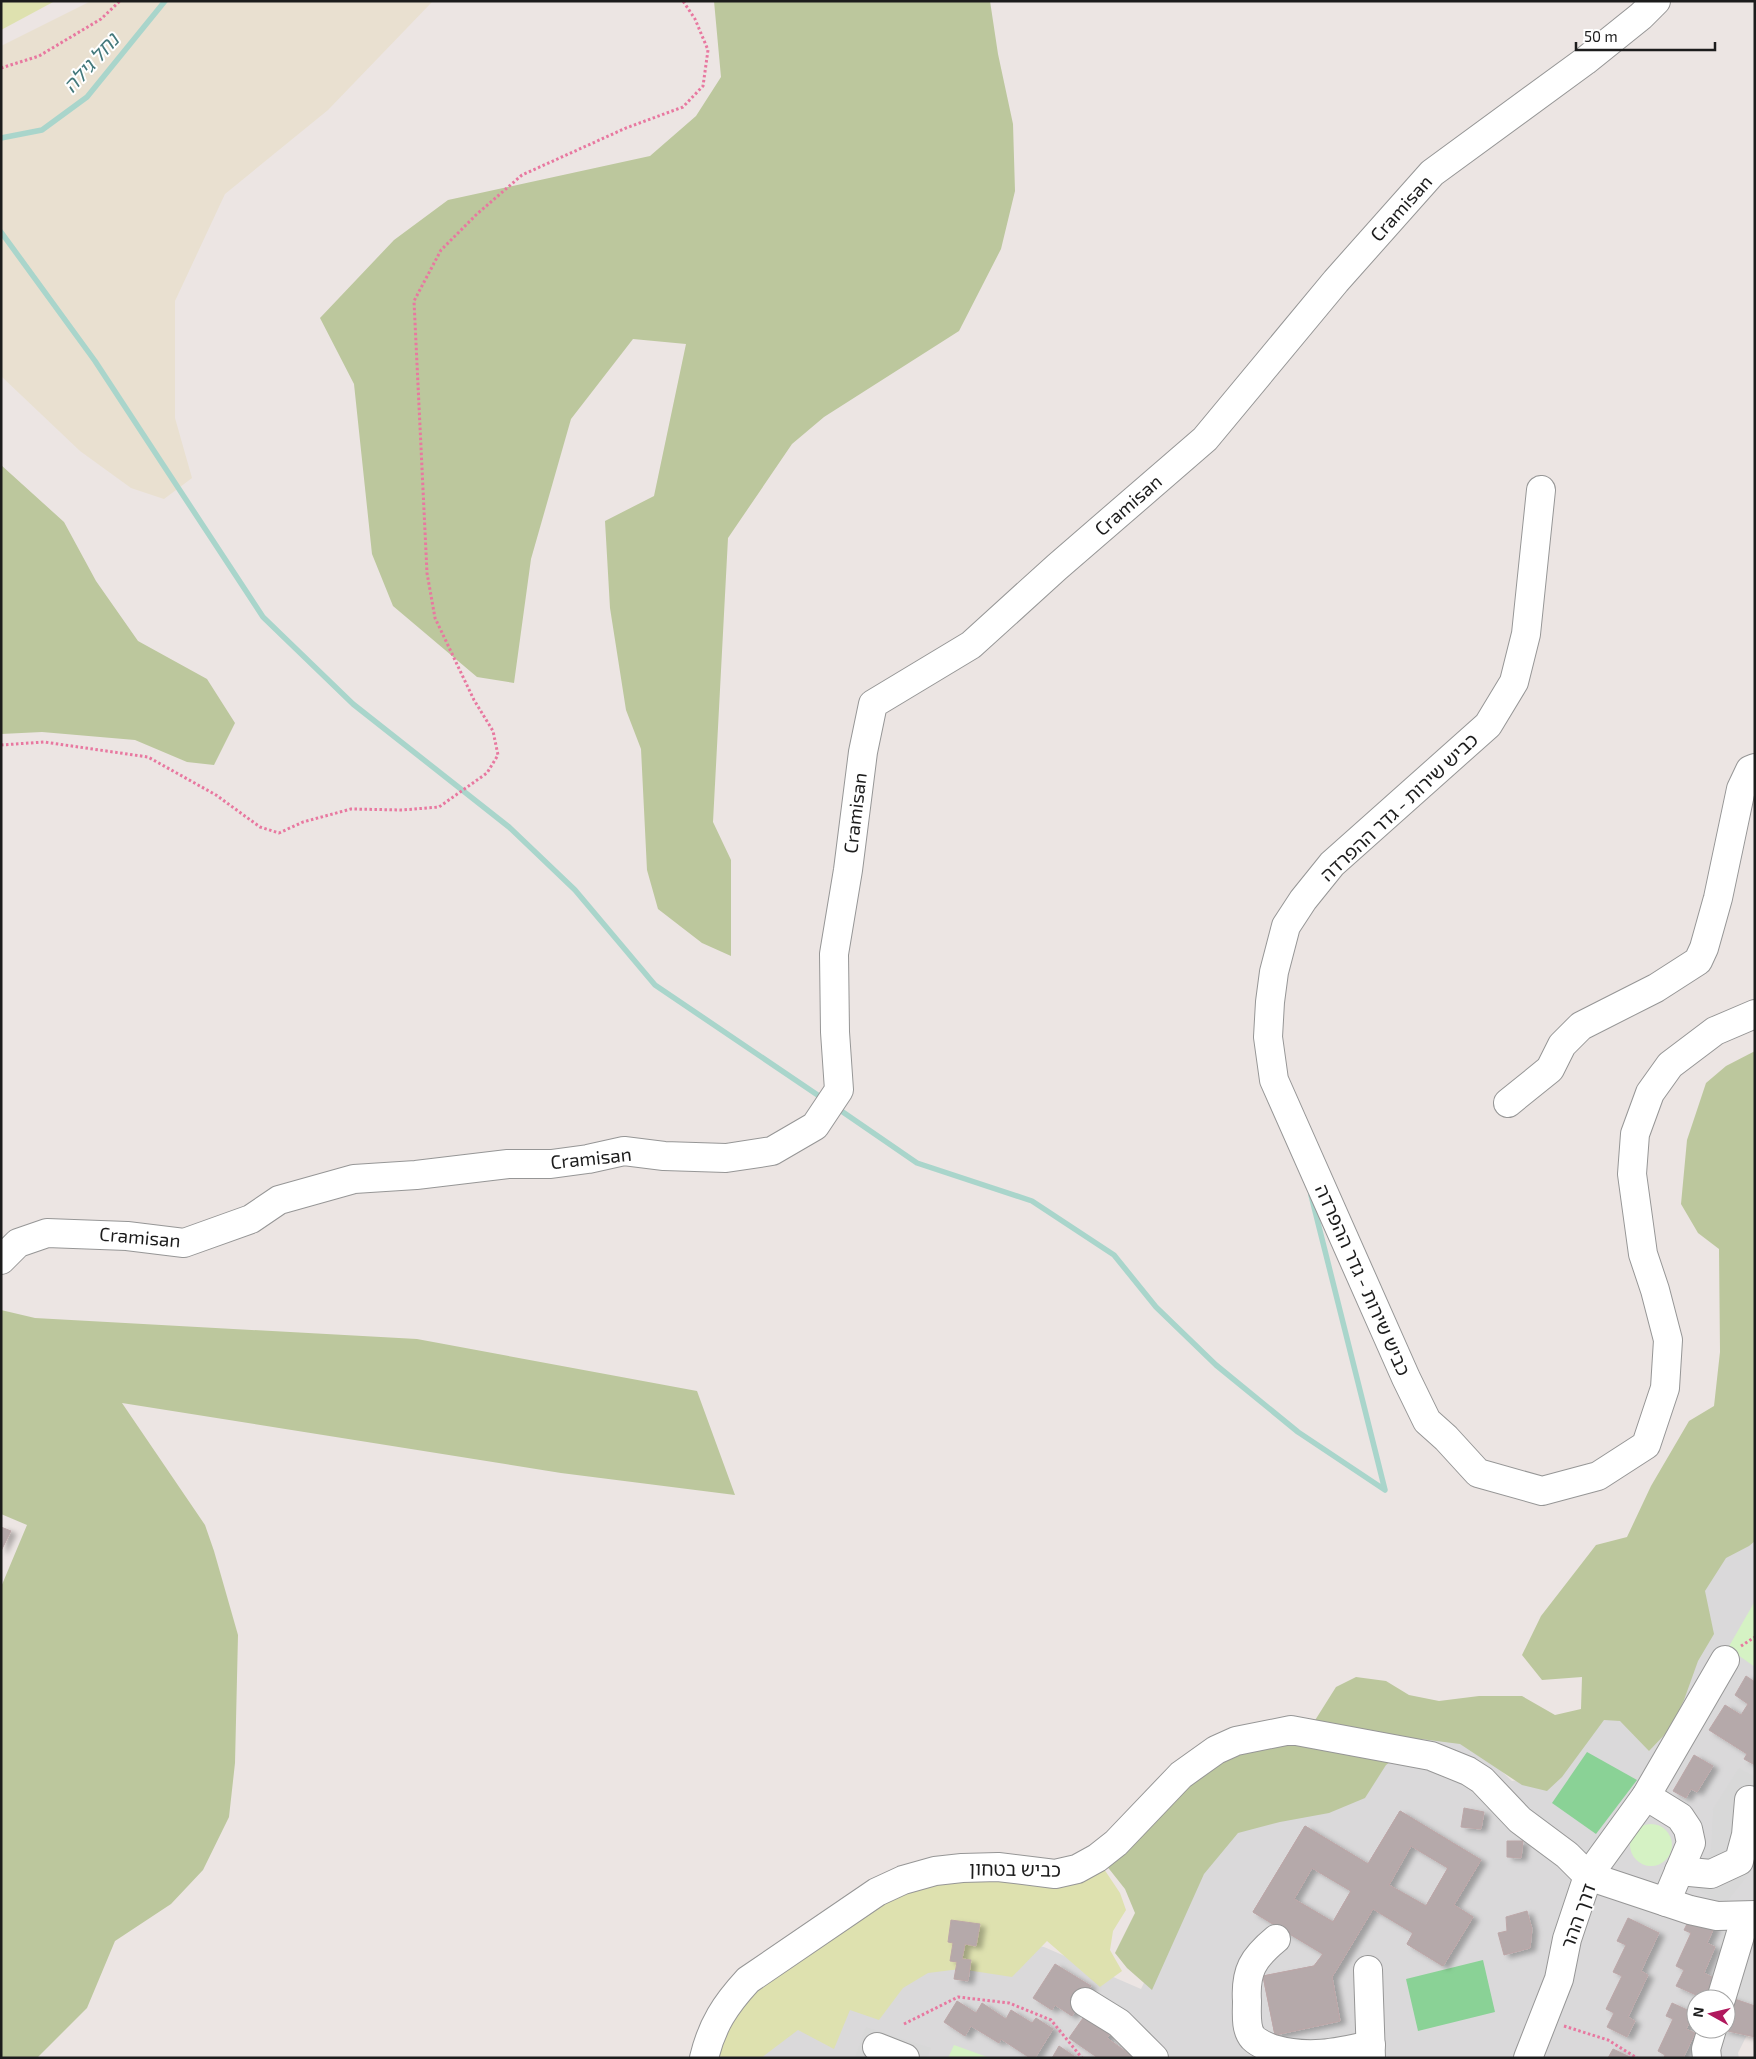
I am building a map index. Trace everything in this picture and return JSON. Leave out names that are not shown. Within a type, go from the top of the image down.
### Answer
[{"type":"street","name":"Cramisan","points":[[1,1260],[18,1243],[47,1233],[128,1236],[184,1244],[251,1219],[280,1200],[354,1179],[416,1175],[508,1164],[551,1164],[588,1159],[624,1151],[664,1156],[726,1158],[772,1152],[815,1126],[839,1090],[834,1032],[834,954],[848,870],[863,752],[873,704],[971,645],[1057,567],[1205,439],[1336,281],[1432,173],[1585,61],[1641,16],[1656,1]]},
{"type":"street","name":"כביש שירות - גדר ההפרדה","points":[[1541,490],[1526,634],[1514,682],[1488,725],[1332,864],[1303,900],[1286,926],[1274,972],[1270,1002],[1268,1036],[1274,1080],[1406,1378],[1427,1420],[1478,1473],[1542,1490],[1598,1476],[1646,1445],[1665,1388],[1668,1340],[1643,1254],[1632,1174],[1635,1134],[1650,1093],[1670,1065],[1715,1031],[1755,1014]]},
{"type":"street","points":[[1508,1104],[1550,1069],[1562,1045],[1581,1026],[1656,988],[1698,961],[1704,948],[1718,898],[1741,789],[1750,770],[1755,768]]},
{"type":"street","points":[[1588,1876],[1646,1796],[1725,1660]]},
{"type":"street","name":"כביש בטחון","points":[[704,2058],[716,2021],[732,1996],[748,1980],[877,1892],[903,1880],[935,1871],[998,1867],[1056,1874],[1077,1869],[1097,1858],[1116,1843],[1182,1775],[1216,1750],[1236,1741],[1291,1730],[1431,1756],[1468,1771],[1482,1780],[1520,1820],[1568,1855],[1588,1876]]},
{"type":"street","points":[[1646,1796],[1680,1817],[1688,1829],[1691,1843],[1666,1902]]},
{"type":"street","points":[[1679,1871],[1711,1874],[1739,1861],[1746,1835],[1749,1800]]},
{"type":"street","name":"דרך ההר","points":[[1528,2058],[1559,1979],[1567,1939],[1588,1876],[1666,1902],[1716,1916],[1750,1916]]},
{"type":"street","points":[[1724,1989],[1750,1916]]},
{"type":"street","points":[[1276,1939],[1260,1953],[1250,1968],[1246,1987],[1248,2024],[1252,2037],[1260,2044],[1278,2051],[1308,2057],[1371,2052],[1368,1970]]},
{"type":"street","points":[[1085,2002],[1119,2023],[1154,2058]]},
{"type":"street","points":[[1707,2058],[1706,2049],[1709,2039]]},
{"type":"street","points":[[877,2047],[905,2058]]},
{"type":"path","points":[[1,68],[39,56],[100,19],[120,1]]},
{"type":"path","points":[[1,745],[44,742],[148,757],[216,795],[260,827],[279,833],[304,822],[351,809],[402,810],[439,807],[487,773],[498,755],[493,731],[474,700],[435,618],[427,573],[414,300],[441,250],[477,214],[522,175],[626,128],[683,107],[703,86],[708,50],[695,19],[683,1]]},
{"type":"path","points":[[904,2024],[958,1997],[1009,2003],[1051,2020],[1082,2058]]},
{"type":"path","points":[[1544,2020],[1608,2040],[1636,2058]]},
{"type":"shaded area","points":[[91,1],[433,1],[328,110],[225,194],[175,301],[175,418],[192,478],[164,499],[131,488],[80,451],[1,376],[1,46]]},
{"type":"shaded area","points":[[1755,1393],[1755,2019],[1738,2053],[1739,2058],[727,2058],[967,1933],[1044,1947],[1141,1989],[1222,1821],[1386,1721],[1474,1745],[1512,1781],[1549,1777]]},
{"type":"shaded area","points":[[1739,1768],[1755,1777],[1755,1866],[1723,1906],[1694,1886],[1711,1850],[1713,1809]]},
{"type":"shaded area","points":[[1755,1927],[1755,2015],[1736,2005],[1736,1989],[1712,1989],[1723,1929]]},
{"type":"shaded area","points":[[866,2027],[931,2048],[927,2058],[855,2058]]},
{"type":"green space","points":[[1,1],[55,1],[1,30]]},
{"type":"green space","points":[[714,1],[990,1],[998,54],[1013,124],[1015,191],[1001,249],[959,331],[824,417],[792,444],[728,538],[713,822],[731,860],[731,956],[702,943],[658,909],[647,870],[641,749],[626,710],[610,608],[605,521],[654,496],[686,344],[633,339],[571,419],[531,559],[514,683],[477,677],[393,606],[372,554],[354,384],[320,318],[394,240],[448,200],[650,156],[696,116],[721,77]]},
{"type":"green space","points":[[1,465],[64,522],[96,581],[138,641],[207,679],[235,723],[214,765],[187,762],[135,740],[42,732],[1,734]]},
{"type":"green space","points":[[1755,1051],[1755,1541],[1726,1558],[1705,1591],[1714,1634],[1698,1661],[1684,1700],[1670,1729],[1649,1751],[1620,1721],[1604,1720],[1562,1777],[1547,1791],[1522,1785],[1460,1744],[1421,1739],[1386,1765],[1365,1798],[1329,1813],[1280,1822],[1238,1833],[1204,1874],[1152,1990],[1127,1968],[1115,1953],[1135,1913],[1125,1889],[1106,1865],[1147,1822],[1204,1773],[1239,1754],[1307,1733],[1336,1687],[1356,1677],[1386,1681],[1409,1695],[1439,1701],[1479,1696],[1522,1696],[1555,1715],[1581,1709],[1582,1677],[1542,1680],[1522,1655],[1541,1616],[1596,1545],[1627,1537],[1651,1486],[1689,1421],[1714,1406],[1720,1352],[1719,1249],[1698,1233],[1681,1204],[1687,1140],[1706,1083],[1726,1066]]},
{"type":"green space","points":[[1,1310],[35,1318],[417,1339],[697,1391],[735,1495],[561,1473],[122,1403],[205,1525],[238,1635],[235,1763],[229,1817],[203,1870],[171,1904],[115,1941],[87,2008],[37,2058],[1,2058],[1,1587],[27,1525],[1,1514]]},
{"type":"green space","points":[[1755,1601],[1755,1667],[1728,1648]]},
{"type":"green space","points":[[1587,1752],[1637,1780],[1596,1834],[1552,1803]]},
{"type":"green space","points":[[1655,1824],[1663,1827],[1669,1833],[1672,1845],[1669,1857],[1663,1863],[1647,1866],[1639,1863],[1633,1857],[1630,1841],[1633,1833],[1639,1827]]},
{"type":"green space","points":[[1104,1869],[1120,1893],[1126,1910],[1113,1931],[1110,1950],[1122,1971],[1100,1987],[1047,1941],[1012,1977],[960,1969],[928,1973],[903,1988],[879,2020],[850,2010],[834,2049],[798,2030],[761,2058],[712,2058],[732,2014],[755,1993],[879,1897],[956,1878],[1049,1884]]},
{"type":"green space","points":[[1483,1960],[1495,2012],[1418,2031],[1406,1979]]},
{"type":"green space","points":[[954,2045],[990,2058],[948,2058]]},
{"type":"building","points":[[1,1527],[11,1531],[1,1551]]},
{"type":"building","points":[[1746,1676],[1755,1682],[1755,1765],[1744,1759],[1747,1754],[1709,1730],[1725,1705],[1741,1715],[1748,1704],[1735,1695]]},
{"type":"building","points":[[1694,1755],[1713,1766],[1697,1792],[1691,1789],[1686,1798],[1673,1791]]},
{"type":"building","points":[[1464,1808],[1484,1812],[1481,1829],[1461,1827]]},
{"type":"building","points":[[1400,1811],[1481,1860],[1454,1905],[1473,1917],[1443,1966],[1407,1944],[1413,1933],[1373,1909],[1332,1977],[1340,2021],[1275,2035],[1263,1976],[1314,1966],[1323,1954],[1253,1912],[1305,1826],[1368,1864]],"holes":[[[1411,1846],[1448,1868],[1426,1906],[1389,1885]],[[1312,1868],[1351,1891],[1333,1922],[1294,1899]]]},
{"type":"building","points":[[1400,1811],[1481,1860],[1454,1905],[1473,1917],[1443,1966],[1407,1944],[1413,1933],[1373,1909],[1332,1977],[1340,2021],[1275,2035],[1263,1976],[1314,1966],[1323,1954],[1253,1912],[1305,1826],[1368,1864]],"holes":[[[1411,1846],[1448,1868],[1426,1906],[1389,1885]],[[1312,1868],[1351,1891],[1333,1922],[1294,1899]]]},
{"type":"building","points":[[1507,1841],[1523,1841],[1521,1858],[1507,1857]]},
{"type":"building","points":[[1527,1911],[1532,1929],[1530,1948],[1504,1955],[1498,1933],[1507,1931],[1506,1917]]},
{"type":"building","points":[[1691,1916],[1715,1926],[1707,1943],[1715,1947],[1704,1973],[1714,1978],[1709,1989],[1686,1990],[1676,1986],[1684,1970],[1676,1966],[1691,1933],[1684,1930]]},
{"type":"building","points":[[1628,1918],[1659,1933],[1641,1971],[1648,1975],[1628,2017],[1635,2021],[1627,2037],[1607,2027],[1614,2013],[1606,2009],[1622,1976],[1613,1972],[1626,1945],[1617,1941]]},
{"type":"building","points":[[951,1920],[980,1924],[976,1946],[965,1944],[962,1959],[971,1960],[968,1981],[954,1979],[957,1962],[950,1961],[953,1943],[948,1942]]},
{"type":"building","points":[[1055,1964],[1091,1986],[1072,2016],[1055,2005],[1052,2010],[1033,1998]]},
{"type":"building","points":[[1736,1999],[1755,2006],[1755,2037],[1736,2033]]},
{"type":"building","points":[[957,2001],[976,2013],[982,2003],[1006,2019],[1011,2010],[1032,2023],[1036,2018],[1053,2029],[1035,2058],[1030,2058],[1001,2039],[999,2043],[971,2026],[965,2036],[944,2022]]},
{"type":"building","points":[[1672,2003],[1686,2009],[1686,2039],[1692,2039],[1683,2058],[1664,2058],[1665,2055],[1658,2051],[1673,2019],[1666,2016]]},
{"type":"building","points":[[1088,2011],[1113,2029],[1107,2038],[1132,2056],[1131,2058],[1098,2058],[1069,2038]]},
{"type":"building","points":[[1059,2046],[1077,2058],[1052,2058]]},
{"type":"building","points":[[1613,2049],[1632,2058],[1608,2058]]},
{"type":"waterway","name":"נחל גילה","points":[[1,138],[42,130],[87,97],[165,1]]},
{"type":"waterway","points":[[1,232],[95,361],[263,617],[353,704],[509,827],[575,890],[655,985],[825,1100]]},
{"type":"waterway","points":[[837,1108],[917,1163],[1032,1201],[1114,1255],[1156,1307],[1216,1365],[1298,1432],[1385,1490],[1311,1195]]}]
